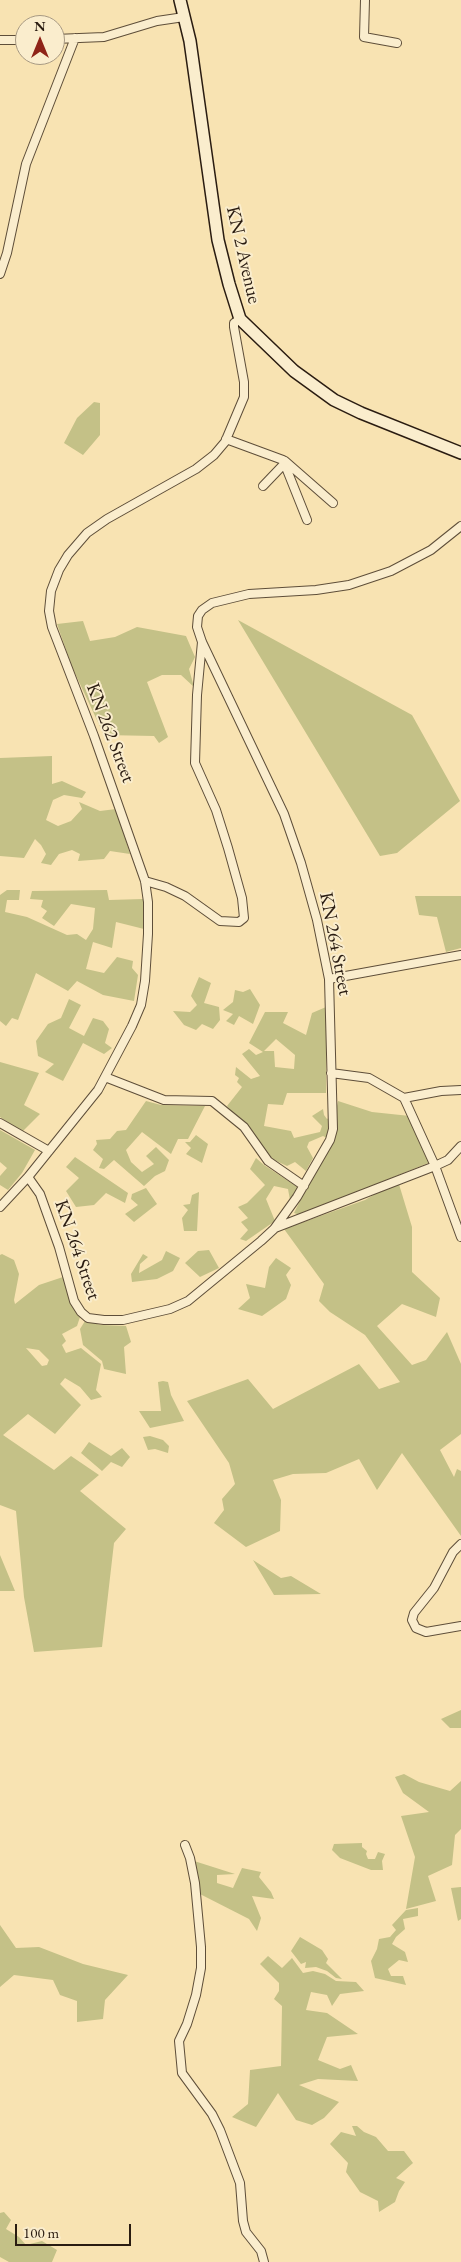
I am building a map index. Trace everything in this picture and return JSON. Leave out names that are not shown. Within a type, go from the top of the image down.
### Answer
[{"type":"main road","name":"KN 2 Avenue","points":[[180,0],[190,41],[218,240],[240,319],[294,371],[334,400],[361,413],[461,453]]},
{"type":"street","points":[[365,0],[364,37],[397,43]]},
{"type":"street","points":[[65,38],[117,34],[157,21],[184,17]]},
{"type":"street","points":[[0,274],[7,253],[26,164],[75,38]]},
{"type":"street","points":[[0,40],[15,40]]},
{"type":"street","name":"KN 262 Street","points":[[0,1207],[28,1177],[98,1090],[141,1005],[148,934],[146,881],[94,736],[52,627],[49,611],[51,591],[59,570],[68,555],[87,533],[107,519],[196,469],[214,455],[226,439],[244,397],[244,382],[234,327],[234,322],[240,319]]},
{"type":"street","points":[[226,439],[284,462],[333,502]]},
{"type":"street","points":[[263,486],[284,462]]},
{"type":"street","points":[[284,462],[306,520]]},
{"type":"street","name":"KN 264 Street","points":[[28,1177],[40,1194],[59,1247],[74,1301],[81,1312],[88,1318],[123,1320],[170,1309],[188,1301],[274,1229],[304,1186],[330,1140],[334,1115],[329,979],[317,920],[301,863],[284,814],[202,642],[197,627],[198,616],[202,610],[212,603],[249,594],[316,590],[350,585],[391,571],[431,550],[461,526]]},
{"type":"street","points":[[146,881],[166,887],[185,896],[220,921],[239,922],[244,918],[245,911],[242,898],[216,810],[195,763],[197,695],[202,642]]},
{"type":"street","points":[[329,979],[461,955]]},
{"type":"street","points":[[331,1073],[369,1078],[404,1098],[436,1166],[461,1237]]},
{"type":"street","points":[[105,1077],[164,1100],[212,1101],[244,1127],[268,1161],[304,1186]]},
{"type":"street","points":[[404,1098],[441,1091],[461,1090]]},
{"type":"street","points":[[0,1124],[49,1151]]},
{"type":"street","points":[[274,1229],[436,1166],[448,1160],[461,1146]]},
{"type":"street","points":[[461,1544],[453,1552],[434,1588],[414,1613],[412,1620],[416,1628],[426,1632],[461,1626]]},
{"type":"street","points":[[185,1845],[194,1872],[201,1947],[201,1968],[196,1995],[187,2024],[179,2041],[182,2073],[212,2114],[220,2130],[240,2183],[243,2221],[246,2232],[261,2251],[264,2262]]},
{"type":"shaded area","points":[[94,402],[100,403],[100,435],[83,455],[64,443],[77,418]]},
{"type":"shaded area","points":[[238,620],[412,715],[460,801],[397,853],[380,856]]},
{"type":"shaded area","points":[[83,621],[90,641],[115,637],[137,627],[186,636],[195,657],[189,669],[194,687],[181,675],[162,675],[147,682],[168,737],[159,743],[154,736],[104,735],[72,667],[57,624]]},
{"type":"shaded area","points":[[52,756],[52,784],[62,781],[86,792],[82,798],[64,795],[53,800],[46,820],[58,826],[71,821],[82,809],[79,802],[100,811],[116,809],[130,854],[110,851],[104,859],[78,861],[80,854],[72,850],[59,854],[51,865],[41,863],[46,854],[35,839],[24,858],[0,856],[0,758]]},
{"type":"shaded area","points":[[7,890],[20,890],[19,900],[7,900],[5,912],[27,917],[67,935],[77,934],[86,940],[93,929],[95,908],[71,904],[54,926],[42,918],[47,911],[41,907],[43,900],[30,899],[32,891],[107,890],[109,900],[143,899],[144,929],[116,922],[112,948],[93,942],[86,969],[104,973],[117,957],[133,961],[132,968],[138,975],[134,1001],[103,995],[77,981],[68,991],[36,973],[18,1020],[12,1018],[6,1026],[0,1021],[0,895]]},
{"type":"shaded area","points":[[415,896],[461,896],[461,948],[446,952],[437,917],[419,915]]},
{"type":"shaded area","points":[[199,977],[211,983],[204,1003],[219,1007],[220,1020],[213,1029],[202,1024],[196,1030],[184,1025],[173,1011],[190,1012],[197,1005],[191,996]]},
{"type":"shaded area","points":[[250,989],[260,1005],[253,1024],[239,1016],[234,1025],[226,1021],[233,1014],[223,1010],[233,1002],[235,990],[243,992]]},
{"type":"shaded area","points":[[69,999],[81,1005],[69,1028],[84,1036],[93,1018],[103,1021],[109,1029],[105,1043],[112,1048],[104,1054],[83,1043],[63,1081],[45,1072],[54,1064],[38,1056],[36,1041],[48,1024],[61,1018]]},
{"type":"shaded area","points":[[326,1007],[326,1093],[287,1093],[283,1105],[268,1104],[264,1126],[291,1131],[294,1138],[320,1132],[322,1126],[312,1116],[323,1109],[327,1119],[331,1117],[327,1138],[323,1136],[309,1142],[307,1147],[313,1158],[306,1171],[295,1162],[287,1166],[270,1158],[227,1106],[242,1087],[237,1082],[239,1078],[235,1075],[236,1067],[251,1079],[260,1076],[242,1054],[249,1049],[256,1055],[263,1052],[249,1043],[265,1012],[288,1012],[283,1023],[306,1035],[312,1013]],"holes":[[[276,1039],[295,1055],[294,1069],[275,1067],[274,1051],[264,1051]]]},
{"type":"shaded area","points":[[0,1062],[39,1073],[24,1105],[40,1114],[22,1132],[0,1117]]},
{"type":"shaded area","points":[[146,1101],[161,1105],[205,1106],[188,1139],[178,1139],[171,1154],[142,1132],[126,1150],[131,1162],[142,1172],[154,1164],[146,1156],[156,1147],[169,1160],[165,1171],[155,1176],[144,1186],[114,1160],[104,1169],[99,1168],[103,1159],[93,1150],[97,1144],[96,1140],[110,1139],[117,1131],[126,1130]]},
{"type":"shaded area","points":[[338,1101],[372,1112],[410,1116],[433,1161],[300,1215],[294,1213],[330,1140]]},
{"type":"shaded area","points":[[0,1130],[35,1150],[22,1173],[8,1190],[0,1185],[0,1176],[7,1168],[0,1162]]},
{"type":"shaded area","points":[[196,1135],[208,1144],[202,1163],[186,1154],[191,1148],[185,1142],[190,1142]]},
{"type":"shaded area","points":[[75,1157],[128,1193],[125,1203],[106,1193],[94,1205],[76,1207],[66,1191],[79,1178],[66,1167]]},
{"type":"shaded area","points":[[256,1158],[299,1188],[290,1200],[288,1189],[274,1186],[266,1199],[275,1221],[246,1241],[240,1239],[248,1230],[241,1222],[248,1218],[238,1207],[247,1203],[265,1185],[250,1169]]},
{"type":"shaded area","points":[[398,1181],[412,1227],[412,1272],[440,1298],[436,1317],[402,1304],[377,1326],[412,1365],[426,1360],[447,1332],[461,1364],[461,1434],[440,1450],[454,1477],[457,1469],[461,1471],[461,1536],[402,1453],[377,1490],[359,1459],[326,1473],[293,1474],[273,1480],[281,1500],[280,1531],[246,1547],[214,1523],[224,1510],[222,1499],[235,1484],[229,1463],[187,1401],[248,1379],[273,1409],[359,1364],[379,1389],[400,1382],[365,1335],[330,1312],[319,1301],[324,1284],[284,1229],[365,1200]]},
{"type":"shaded area","points":[[146,1188],[157,1204],[134,1222],[125,1214],[138,1205],[131,1199],[132,1194]]},
{"type":"shaded area","points":[[199,1192],[197,1231],[184,1231],[182,1218],[188,1210],[183,1205],[190,1204],[192,1195]]},
{"type":"shaded area","points":[[209,1250],[219,1268],[200,1277],[185,1263],[198,1251]]},
{"type":"shaded area","points":[[166,1251],[180,1258],[173,1271],[157,1279],[132,1282],[131,1274],[143,1254],[148,1257],[140,1264],[139,1273],[162,1260]]},
{"type":"shaded area","points":[[2,1254],[14,1260],[19,1274],[14,1300],[15,1304],[39,1285],[63,1277],[71,1304],[80,1317],[77,1326],[62,1334],[66,1341],[62,1345],[66,1353],[81,1348],[101,1364],[96,1390],[102,1397],[91,1400],[80,1387],[65,1378],[60,1384],[81,1405],[55,1434],[28,1414],[3,1435],[54,1470],[71,1456],[99,1475],[80,1491],[126,1529],[114,1543],[102,1647],[34,1652],[24,1597],[16,1511],[0,1505],[0,1255]],"holes":[[[26,1348],[39,1350],[49,1360],[47,1365],[42,1366]]]},
{"type":"shaded area","points":[[276,1258],[291,1268],[286,1275],[291,1285],[286,1299],[262,1316],[238,1309],[250,1298],[246,1284],[265,1288],[269,1267]]},
{"type":"shaded area","points":[[85,1321],[101,1325],[126,1326],[131,1342],[124,1347],[126,1374],[104,1369],[102,1361],[83,1345],[80,1329]]},
{"type":"shaded area","points":[[158,1382],[168,1382],[171,1395],[184,1421],[150,1428],[139,1411],[161,1411]]},
{"type":"shaded area","points":[[150,1436],[163,1440],[169,1446],[168,1453],[155,1449],[148,1450],[143,1437]]},
{"type":"shaded area","points":[[89,1442],[111,1456],[122,1448],[130,1457],[122,1467],[111,1462],[102,1471],[81,1453]]},
{"type":"shaded area","points":[[0,1555],[15,1591],[0,1591]]},
{"type":"shaded area","points":[[253,1560],[281,1578],[291,1576],[321,1594],[274,1595]]},
{"type":"shaded area","points":[[461,1710],[461,1728],[450,1728],[441,1719]]},
{"type":"shaded area","points":[[404,1774],[419,1782],[450,1791],[461,1781],[461,1829],[455,1835],[452,1865],[428,1876],[436,1901],[406,1909],[415,1857],[401,1816],[429,1812],[403,1793],[395,1777]]},
{"type":"shaded area","points":[[362,1843],[362,1847],[367,1851],[368,1859],[375,1859],[378,1852],[385,1854],[382,1861],[383,1870],[371,1870],[340,1858],[332,1850],[334,1844]]},
{"type":"shaded area","points":[[191,1860],[235,1874],[217,1875],[217,1883],[233,1888],[242,1868],[261,1872],[259,1877],[274,1899],[252,1896],[261,1918],[257,1931],[249,1919],[196,1892]]},
{"type":"shaded area","points":[[461,1887],[461,1919],[458,1921],[451,1888]]},
{"type":"shaded area","points":[[418,1908],[418,1916],[403,1919],[405,1929],[396,1937],[392,1944],[405,1952],[408,1962],[399,1960],[388,1969],[391,1976],[403,1976],[406,1985],[375,1978],[371,1961],[377,1949],[379,1939],[390,1937],[396,1930],[392,1925],[406,1910]]},
{"type":"shaded area","points":[[0,1925],[16,1948],[39,1947],[83,1964],[128,1975],[105,2000],[103,2019],[77,2022],[77,2001],[60,1995],[53,1980],[14,1975],[0,1987]]},
{"type":"shaded area","points":[[300,1937],[322,1950],[328,1959],[326,1963],[342,1979],[336,1978],[327,1971],[316,1967],[305,1968],[306,1962],[301,1964],[291,1951]]},
{"type":"shaded area","points":[[268,1956],[282,1968],[292,1958],[303,1973],[313,1971],[325,1974],[336,1981],[356,1982],[364,1991],[340,1994],[332,2006],[327,1995],[311,1992],[306,2010],[327,2013],[358,2034],[327,2037],[318,2060],[340,2069],[351,2065],[358,2081],[318,2079],[299,2085],[339,2102],[324,2118],[312,2125],[296,2120],[278,2093],[256,2127],[232,2117],[248,2104],[250,2070],[281,2066],[282,2006],[274,1999],[279,1991],[279,1983],[260,1964]]},
{"type":"shaded area","points":[[352,2126],[357,2126],[364,2132],[376,2137],[388,2151],[404,2151],[413,2163],[396,2178],[405,2182],[395,2202],[379,2212],[378,2201],[360,2192],[346,2172],[348,2163],[330,2144],[341,2132],[356,2136]]},
{"type":"shaded area","points":[[4,2212],[11,2220],[6,2229],[19,2237],[26,2245],[42,2241],[57,2250],[52,2262],[9,2262],[0,2257],[0,2213]]}]
